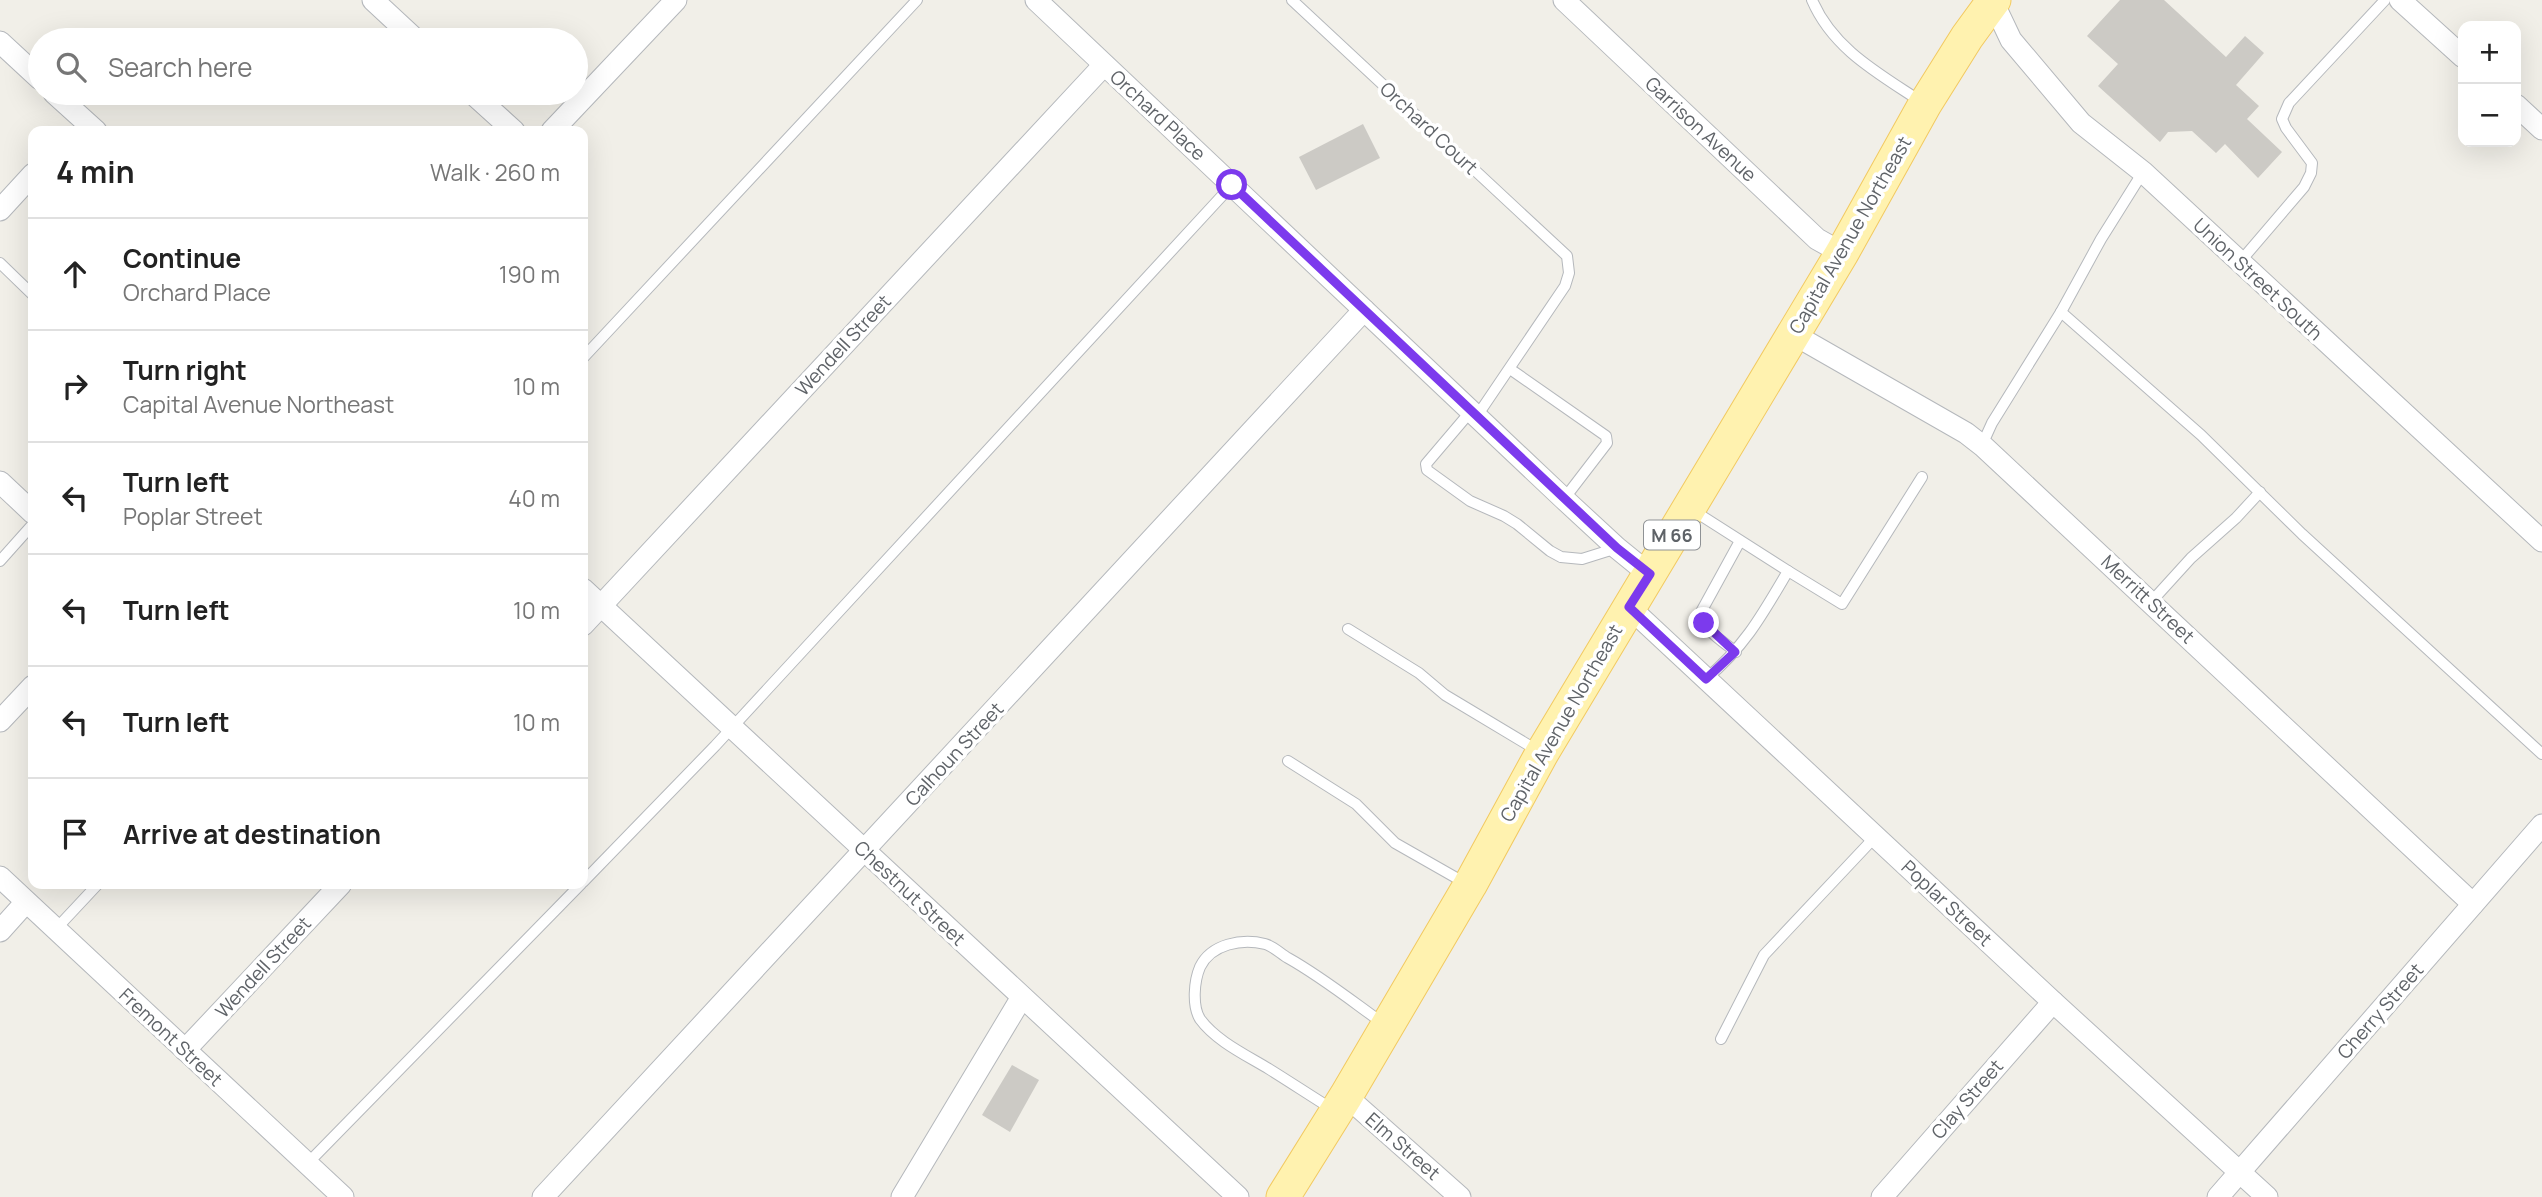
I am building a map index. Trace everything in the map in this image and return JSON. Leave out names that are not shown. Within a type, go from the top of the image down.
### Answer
[{"type":"main road","name":"Capital Avenue Northeast","points":[[1283,1197],[1387,1026],[1542,753],[1842,253],[1924,104],[1993,1]]},
{"type":"street","points":[[373,0],[403,28]]},
{"type":"street","points":[[588,93],[676,0]]},
{"type":"street","name":"Orchard Place","points":[[1036,0],[1564,499],[1650,574]]},
{"type":"street","name":"Garrison Avenue","points":[[1564,0],[1816,239],[1842,253]]},
{"type":"street","name":"Union Street South","points":[[1993,1],[2011,40],[2081,122],[2144,172],[2542,541]]},
{"type":"street","points":[[2411,3],[2458,52]]},
{"type":"street","points":[[0,41],[28,68]]},
{"type":"street","name":"Wendell Street","points":[[588,620],[1104,65]]},
{"type":"street","points":[[65,105],[83,126]]},
{"type":"street","points":[[485,105],[508,126]]},
{"type":"street","points":[[557,126],[577,105]]},
{"type":"street","points":[[2521,110],[2542,129]]},
{"type":"street","points":[[0,210],[28,179]]},
{"type":"street","name":"Calhoun Street","points":[[543,1197],[1364,310]]},
{"type":"street","name":"Merritt Street","points":[[1793,334],[1932,413],[1982,445],[2473,904]]},
{"type":"street","points":[[0,482],[28,508]]},
{"type":"street","name":"Chestnut Street","points":[[588,594],[1238,1197]]},
{"type":"street","name":"Poplar Street","points":[[1629,607],[2053,1002],[2267,1197]]},
{"type":"street","points":[[0,721],[28,691]]},
{"type":"street","name":"Cherry Street","points":[[2218,1197],[2542,825]]},
{"type":"street","name":"Fremont Street","points":[[0,877],[343,1197]]},
{"type":"street","name":"Wendell Street","points":[[185,1050],[336,889]]},
{"type":"street","points":[[0,931],[26,902]]},
{"type":"street","points":[[902,1197],[1022,997]]},
{"type":"street","name":"Clay Street","points":[[1882,1197],[2053,1002]]},
{"type":"street","name":"Elm Street","points":[[1341,1104],[1460,1197]]},
{"type":"lane","points":[[588,353],[917,0]]},
{"type":"lane","name":"Orchard Court","points":[[1292,0],[1567,256],[1569,273],[1565,286],[1510,369]]},
{"type":"lane","points":[[1812,0],[1820,18],[1851,55],[1924,104]]},
{"type":"lane","points":[[2239,262],[2304,187],[2311,173],[2312,163],[2282,119],[2289,103],[2385,0]]},
{"type":"lane","points":[[1982,445],[1992,423],[2101,239],[2144,172]]},
{"type":"lane","points":[[588,877],[733,726],[1232,185]]},
{"type":"lane","points":[[0,263],[28,290]]},
{"type":"lane","points":[[2060,312],[2201,435],[2542,754]]},
{"type":"lane","points":[[1564,499],[1608,443],[1606,436],[1510,369],[1474,414],[1426,464],[1427,470],[1470,501],[1504,516],[1561,557],[1582,559],[1617,548]]},
{"type":"lane","points":[[1689,508],[1842,604],[1922,477]]},
{"type":"lane","points":[[2151,602],[2191,558],[2236,518],[2260,492]]},
{"type":"lane","points":[[0,561],[28,530]]},
{"type":"lane","points":[[1735,652],[1709,629],[1701,618],[1701,612],[1740,541]]},
{"type":"lane","points":[[1706,679],[1754,630],[1788,571]]},
{"type":"lane","points":[[1348,629],[1419,673],[1445,695],[1542,753]]},
{"type":"lane","points":[[1288,761],[1356,804],[1395,843],[1469,885]]},
{"type":"lane","points":[[1721,1039],[1764,955],[1875,836]]},
{"type":"lane","points":[[55,930],[94,889]]},
{"type":"lane","points":[[307,1164],[576,889]]},
{"type":"lane","points":[[1341,1104],[1235,1048],[1199,1017],[1195,995],[1196,977],[1202,962],[1220,946],[1265,944],[1387,1026]]},
{"type":"building","points":[[2120,0],[2164,0],[2226,57],[2245,36],[2264,53],[2236,85],[2259,106],[2247,119],[2282,152],[2258,178],[2225,144],[2216,153],[2192,131],[2168,132],[2160,142],[2098,86],[2118,64],[2087,36]]},
{"type":"building","points":[[1363,124],[1380,158],[1316,190],[1299,157]]},
{"type":"building","points":[[1012,1065],[1039,1080],[1010,1132],[982,1115]]},
{"type":"route","points":[[1232,185],[1617,548],[1650,574],[1629,607],[1706,679],[1735,652],[1704,623]]}]
